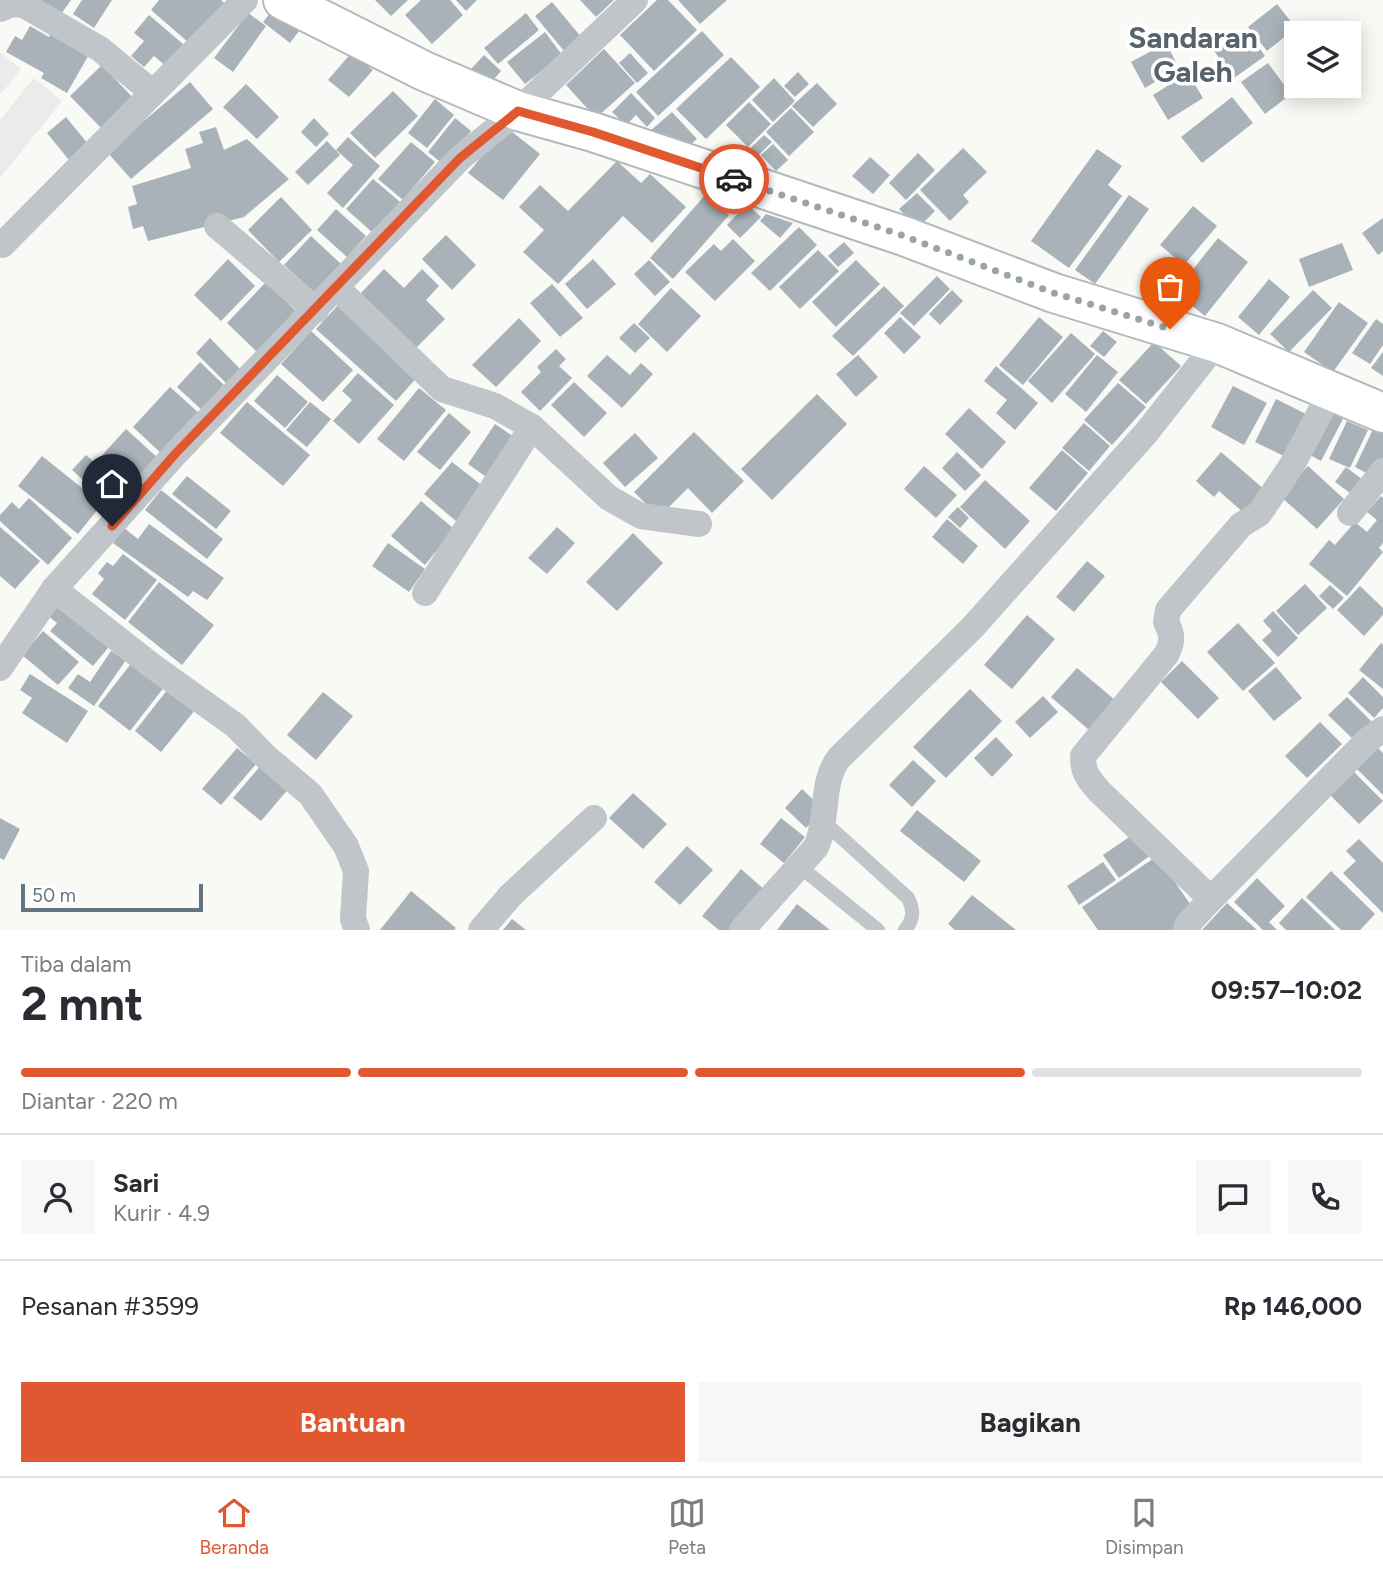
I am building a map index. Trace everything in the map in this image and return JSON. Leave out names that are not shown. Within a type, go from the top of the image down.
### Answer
[{"type":"main road","points":[[283,0],[424,71],[518,111],[593,132],[904,236],[1054,293],[1216,343],[1383,413]]},
{"type":"street","points":[[2,245],[245,0]]},
{"type":"street","points":[[0,668],[54,589],[176,453],[460,158],[518,111],[635,0]]},
{"type":"street","points":[[0,9],[22,4],[100,49],[153,93]]},
{"type":"street","points":[[217,226],[316,310]]},
{"type":"street","points":[[336,287],[442,388],[495,406],[532,427],[609,498],[641,516],[699,524]]},
{"type":"street","points":[[742,930],[816,847],[821,835],[833,765],[972,628],[1146,433],[1216,343]]},
{"type":"street","points":[[1211,899],[1099,791],[1083,768],[1083,756],[1166,655],[1172,633],[1166,622],[1168,610],[1241,525],[1259,514],[1292,465],[1331,392]]},
{"type":"street","points":[[425,593],[532,427]]},
{"type":"street","points":[[1350,513],[1383,471]]},
{"type":"street","points":[[54,589],[151,665],[236,726],[266,757],[310,794],[346,846],[356,871],[353,919],[357,930]]},
{"type":"street","points":[[1186,930],[1187,925],[1211,899],[1368,740],[1383,729]]},
{"type":"street","points":[[481,930],[510,896],[594,818]]},
{"type":"lane","points":[[823,821],[908,898],[912,907],[912,918],[905,930]]},
{"type":"lane","points":[[799,866],[878,930]]},
{"type":"shaded area","points":[[0,52],[21,69],[0,95]]},
{"type":"shaded area","points":[[34,78],[62,101],[0,178],[0,120]]},
{"type":"building","points":[[34,0],[71,0],[59,17]]},
{"type":"building","points":[[82,0],[112,0],[94,28],[73,14]]},
{"type":"building","points":[[159,0],[221,0],[229,7],[188,42],[151,10]]},
{"type":"building","points":[[375,0],[408,0],[391,16]]},
{"type":"building","points":[[421,0],[450,0],[463,15],[432,44],[405,15]]},
{"type":"building","points":[[456,0],[477,0],[466,11]]},
{"type":"building","points":[[580,0],[614,0],[596,17]]},
{"type":"building","points":[[657,0],[668,0],[697,30],[654,71],[620,35]]},
{"type":"building","points":[[678,0],[727,0],[700,24]]},
{"type":"building","points":[[552,2],[582,38],[565,52],[535,16]]},
{"type":"building","points":[[1277,4],[1290,21],[1284,21],[1284,38],[1267,51],[1248,27]]},
{"type":"building","points":[[275,7],[302,27],[290,43],[263,22]]},
{"type":"building","points":[[248,13],[266,26],[233,72],[214,58]]},
{"type":"building","points":[[526,13],[539,30],[498,64],[484,48]]},
{"type":"building","points":[[149,15],[190,50],[166,66],[154,56],[144,67],[131,56],[144,41],[134,33]]},
{"type":"building","points":[[30,26],[49,37],[53,29],[91,51],[67,93],[41,78],[44,73],[6,52],[15,36],[22,40]]},
{"type":"building","points":[[1246,29],[1265,56],[1234,78],[1214,51]]},
{"type":"building","points":[[702,31],[724,55],[658,116],[636,92]]},
{"type":"building","points":[[545,32],[562,55],[525,84],[507,62]]},
{"type":"building","points":[[1166,43],[1179,68],[1145,88],[1131,62]]},
{"type":"building","points":[[604,49],[635,83],[596,118],[566,85]]},
{"type":"building","points":[[352,52],[373,70],[349,97],[328,80]]},
{"type":"building","points":[[630,53],[648,73],[637,83],[619,63]]},
{"type":"building","points":[[484,55],[501,71],[489,85],[471,69]]},
{"type":"building","points":[[731,57],[760,87],[706,139],[676,109]]},
{"type":"building","points":[[1268,63],[1284,85],[1286,98],[1265,114],[1241,82]]},
{"type":"building","points":[[102,65],[136,101],[104,131],[70,96]]},
{"type":"building","points":[[798,72],[809,84],[795,97],[784,86]]},
{"type":"building","points":[[1188,73],[1203,98],[1168,120],[1153,95]]},
{"type":"building","points":[[774,78],[795,101],[773,122],[752,100]]},
{"type":"building","points":[[190,82],[213,109],[131,179],[107,152]]},
{"type":"building","points":[[817,83],[837,104],[813,127],[792,106]]},
{"type":"building","points":[[246,84],[279,117],[257,139],[223,107]]},
{"type":"building","points":[[393,91],[418,116],[375,158],[350,133]]},
{"type":"building","points":[[631,93],[655,118],[647,127],[636,115],[626,125],[612,112]]},
{"type":"building","points":[[1232,97],[1253,123],[1202,163],[1181,137]]},
{"type":"building","points":[[435,99],[454,115],[427,148],[408,133]]},
{"type":"building","points":[[749,102],[771,124],[748,147],[726,125]]},
{"type":"building","points":[[791,108],[814,132],[789,156],[766,132]]},
{"type":"building","points":[[672,112],[697,139],[686,148],[649,132]]},
{"type":"building","points":[[66,117],[88,144],[69,160],[47,133]]},
{"type":"building","points":[[314,118],[329,134],[316,147],[301,132]]},
{"type":"building","points":[[455,118],[471,131],[444,165],[428,152]]},
{"type":"building","points":[[216,127],[224,150],[247,139],[289,179],[244,217],[148,241],[143,226],[133,229],[128,207],[137,204],[132,186],[191,168],[185,149],[203,143],[199,132]]},
{"type":"building","points":[[506,127],[540,154],[503,200],[468,173]]},
{"type":"building","points":[[764,135],[772,142],[748,165],[740,158]]},
{"type":"building","points":[[348,137],[380,166],[343,208],[327,193],[353,165],[336,150]]},
{"type":"building","points":[[327,141],[340,155],[308,185],[295,172]]},
{"type":"building","points":[[411,142],[435,162],[403,200],[378,179]]},
{"type":"building","points":[[773,144],[788,160],[776,171],[761,155]]},
{"type":"building","points":[[963,148],[987,172],[963,195],[969,202],[950,221],[920,190]]},
{"type":"building","points":[[1097,149],[1122,166],[1108,185],[1122,196],[1069,268],[1031,241]]},
{"type":"building","points":[[918,153],[935,170],[906,200],[889,183]]},
{"type":"building","points":[[870,157],[890,175],[873,194],[852,176]]},
{"type":"building","points":[[617,161],[641,183],[650,174],[686,207],[652,243],[623,216],[558,284],[523,252],[544,230],[519,207],[540,185],[568,211]]},
{"type":"building","points":[[373,179],[400,202],[373,233],[346,209]]},
{"type":"building","points":[[917,193],[935,211],[918,228],[899,209]]},
{"type":"building","points":[[706,194],[729,215],[673,279],[650,258]]},
{"type":"building","points":[[1129,195],[1149,209],[1095,284],[1075,270]]},
{"type":"building","points":[[281,197],[312,230],[279,262],[248,230]]},
{"type":"building","points":[[747,204],[761,217],[740,238],[727,225]]},
{"type":"building","points":[[1193,206],[1217,226],[1184,265],[1160,245]]},
{"type":"building","points":[[336,209],[366,236],[347,257],[317,230]]},
{"type":"building","points":[[766,214],[793,223],[780,238],[760,221]]},
{"type":"building","points":[[1383,218],[1383,251],[1378,255],[1362,233]]},
{"type":"building","points":[[799,227],[817,245],[770,291],[751,273]]},
{"type":"building","points":[[446,235],[476,265],[452,290],[422,259]]},
{"type":"building","points":[[311,236],[341,264],[314,292],[284,265]]},
{"type":"building","points":[[1218,238],[1248,262],[1205,316],[1175,292]]},
{"type":"building","points":[[733,239],[755,261],[715,301],[685,272],[714,244],[721,251]]},
{"type":"building","points":[[844,242],[854,253],[838,267],[828,256]]},
{"type":"building","points":[[1342,243],[1353,270],[1309,287],[1299,259]]},
{"type":"building","points":[[818,250],[839,271],[800,309],[779,287]]},
{"type":"building","points":[[228,259],[255,286],[221,321],[194,295]]},
{"type":"building","points":[[593,259],[616,284],[587,309],[565,284]]},
{"type":"building","points":[[649,260],[670,282],[655,296],[634,274]]},
{"type":"building","points":[[856,260],[880,284],[836,327],[812,302]]},
{"type":"building","points":[[384,269],[404,288],[422,269],[439,286],[426,300],[445,319],[416,348],[360,294]]},
{"type":"building","points":[[937,276],[950,289],[914,326],[900,313]]},
{"type":"building","points":[[1269,279],[1290,297],[1259,335],[1238,317]]},
{"type":"building","points":[[266,282],[298,313],[259,354],[227,323]]},
{"type":"building","points":[[552,284],[583,318],[560,337],[530,303]]},
{"type":"building","points":[[884,286],[904,306],[853,356],[832,336]]},
{"type":"building","points":[[671,288],[701,316],[667,352],[638,324]]},
{"type":"building","points":[[952,290],[963,301],[940,325],[929,314]]},
{"type":"building","points":[[1313,290],[1332,308],[1289,352],[1270,334]]},
{"type":"building","points":[[1339,302],[1368,323],[1333,372],[1304,352]]},
{"type":"building","points":[[340,303],[419,375],[396,401],[316,329]]},
{"type":"building","points":[[900,317],[921,337],[904,354],[884,333]]},
{"type":"building","points":[[1039,317],[1063,337],[1023,385],[999,365]]},
{"type":"building","points":[[519,318],[541,341],[496,387],[472,365]]},
{"type":"building","points":[[1376,319],[1383,324],[1383,345],[1370,364],[1352,353]]},
{"type":"building","points":[[634,323],[650,338],[635,353],[619,338]]},
{"type":"building","points":[[311,331],[353,370],[323,402],[281,364]]},
{"type":"building","points":[[1103,331],[1117,342],[1104,357],[1090,346]]},
{"type":"building","points":[[1071,333],[1095,354],[1052,403],[1028,381]]},
{"type":"building","points":[[210,338],[241,370],[227,384],[196,353]]},
{"type":"building","points":[[1154,342],[1181,366],[1146,404],[1119,380]]},
{"type":"building","points":[[556,349],[566,359],[559,366],[572,378],[540,411],[521,392],[541,372],[537,367]]},
{"type":"building","points":[[1383,352],[1383,376],[1371,368]]},
{"type":"building","points":[[607,355],[630,375],[641,363],[653,374],[622,408],[587,376]]},
{"type":"building","points":[[858,355],[878,377],[856,397],[836,374]]},
{"type":"building","points":[[1097,355],[1118,372],[1086,412],[1065,394]]},
{"type":"building","points":[[200,362],[226,387],[203,411],[177,387]]},
{"type":"building","points":[[996,366],[1038,403],[1015,430],[996,413],[1007,400],[984,381]]},
{"type":"building","points":[[358,373],[394,405],[359,444],[333,421],[352,400],[342,391]]},
{"type":"building","points":[[277,375],[308,402],[285,428],[254,401]]},
{"type":"building","points":[[574,382],[607,413],[584,437],[551,405]]},
{"type":"building","points":[[1118,383],[1146,407],[1112,445],[1084,420]]},
{"type":"building","points":[[1233,386],[1267,403],[1244,445],[1211,427]]},
{"type":"building","points":[[170,387],[201,415],[163,455],[133,427]]},
{"type":"building","points":[[419,388],[446,410],[404,461],[377,439]]},
{"type":"building","points":[[817,394],[847,424],[772,500],[741,469]]},
{"type":"building","points":[[1276,399],[1308,415],[1288,458],[1255,442]]},
{"type":"building","points":[[247,402],[310,455],[283,486],[220,433]]},
{"type":"building","points":[[310,402],[331,419],[307,447],[286,430]]},
{"type":"building","points":[[969,408],[1006,442],[982,469],[945,434]]},
{"type":"building","points":[[1324,410],[1343,419],[1321,461],[1303,451]]},
{"type":"building","points":[[449,413],[471,432],[440,470],[417,452]]},
{"type":"building","points":[[1347,421],[1368,430],[1350,468],[1329,459]]},
{"type":"building","points":[[1084,423],[1110,446],[1089,471],[1062,448]]},
{"type":"building","points":[[495,424],[520,441],[492,481],[468,464]]},
{"type":"building","points":[[1375,425],[1383,429],[1383,459],[1374,477],[1355,467]]},
{"type":"building","points":[[126,429],[159,459],[114,508],[72,470],[86,455],[95,463]]},
{"type":"building","points":[[694,432],[744,481],[712,513],[688,488],[659,517],[634,492]]},
{"type":"building","points":[[635,433],[658,458],[625,487],[603,463]]},
{"type":"building","points":[[1062,450],[1088,473],[1056,511],[1029,488]]},
{"type":"building","points":[[957,452],[981,475],[965,491],[942,468]]},
{"type":"building","points":[[1221,452],[1265,490],[1245,514],[1219,491],[1214,497],[1196,481]]},
{"type":"building","points":[[42,456],[102,504],[78,534],[18,486]]},
{"type":"building","points":[[452,462],[484,487],[456,521],[424,494]]},
{"type":"building","points":[[924,466],[957,495],[936,518],[904,489]]},
{"type":"building","points":[[1308,466],[1344,499],[1317,529],[1280,496]]},
{"type":"building","points":[[1346,467],[1368,484],[1357,498],[1335,482]]},
{"type":"building","points":[[187,476],[231,511],[216,529],[172,494]]},
{"type":"building","points":[[985,480],[1030,521],[1005,549],[960,507]]},
{"type":"building","points":[[161,490],[223,539],[207,559],[145,510]]},
{"type":"building","points":[[1381,496],[1383,543],[1379,548],[1383,552],[1347,596],[1309,564],[1329,540],[1335,545],[1355,522],[1367,532],[1377,520],[1367,512]]},
{"type":"building","points":[[29,498],[72,538],[48,565],[0,521],[0,515],[12,502],[19,509]]},
{"type":"building","points":[[421,501],[454,529],[425,565],[391,536]]},
{"type":"building","points":[[958,507],[969,518],[960,528],[948,517]]},
{"type":"building","points":[[947,519],[978,546],[963,564],[932,537]]},
{"type":"building","points":[[149,524],[224,578],[207,600],[193,591],[188,597],[113,543],[124,528],[138,539]]},
{"type":"building","points":[[0,527],[40,561],[15,589],[0,576]]},
{"type":"building","points":[[557,527],[575,543],[547,574],[528,558]]},
{"type":"building","points":[[633,533],[663,563],[617,611],[586,582]]},
{"type":"building","points":[[388,543],[425,569],[409,592],[372,566]]},
{"type":"building","points":[[123,554],[157,580],[125,620],[92,594],[104,579],[98,573],[107,562],[113,566]]},
{"type":"building","points":[[1087,561],[1105,576],[1074,612],[1056,597]]},
{"type":"building","points":[[159,582],[214,625],[182,665],[128,622]]},
{"type":"building","points":[[1305,584],[1327,608],[1298,635],[1276,611]]},
{"type":"building","points":[[1330,585],[1344,598],[1333,609],[1319,596]]},
{"type":"building","points":[[1360,586],[1383,608],[1383,615],[1364,636],[1337,610]]},
{"type":"building","points":[[60,601],[112,643],[93,666],[50,631],[57,623],[48,616]]},
{"type":"building","points":[[1273,611],[1298,638],[1278,657],[1262,640],[1272,631],[1263,621]]},
{"type":"building","points":[[1027,615],[1055,639],[1012,689],[984,665]]},
{"type":"building","points":[[1238,623],[1275,663],[1243,691],[1207,652]]},
{"type":"building","points":[[43,631],[79,662],[58,685],[22,655]]},
{"type":"building","points":[[1381,643],[1383,645],[1383,689],[1359,670]]},
{"type":"building","points":[[111,651],[126,660],[94,706],[68,688],[78,674],[90,682]]},
{"type":"building","points":[[133,661],[165,686],[130,731],[98,706]]},
{"type":"building","points":[[1182,661],[1219,698],[1198,719],[1161,682]]},
{"type":"building","points":[[1276,667],[1302,698],[1274,721],[1248,691]]},
{"type":"building","points":[[1077,668],[1115,700],[1089,730],[1051,697]]},
{"type":"building","points":[[30,674],[88,711],[67,743],[22,713],[32,698],[20,690]]},
{"type":"building","points":[[1363,677],[1383,697],[1383,708],[1374,718],[1348,693]]},
{"type":"building","points":[[168,689],[195,710],[161,752],[135,731]]},
{"type":"building","points":[[970,689],[1002,721],[946,778],[913,747]]},
{"type":"building","points":[[323,692],[353,716],[316,760],[287,735]]},
{"type":"building","points":[[1043,696],[1058,712],[1030,738],[1015,722]]},
{"type":"building","points":[[1347,697],[1372,722],[1354,740],[1328,715]]},
{"type":"building","points":[[1320,722],[1342,744],[1307,778],[1285,756]]},
{"type":"building","points":[[996,737],[1013,755],[992,777],[974,758]]},
{"type":"building","points":[[1376,746],[1383,753],[1383,795],[1355,767]]},
{"type":"building","points":[[237,748],[256,764],[221,805],[202,789]]},
{"type":"building","points":[[913,760],[936,781],[912,807],[889,785]]},
{"type":"building","points":[[262,764],[290,787],[261,821],[233,798]]},
{"type":"building","points":[[1352,770],[1383,801],[1359,824],[1328,793]]},
{"type":"building","points":[[802,789],[823,809],[806,828],[785,808]]},
{"type":"building","points":[[633,793],[667,824],[643,849],[609,818]]},
{"type":"building","points":[[917,810],[981,861],[964,882],[900,831]]},
{"type":"building","points":[[0,818],[20,829],[4,860],[0,858]]},
{"type":"building","points":[[781,818],[805,837],[784,863],[760,844]]},
{"type":"building","points":[[1135,833],[1151,855],[1119,878],[1103,855]]},
{"type":"building","points":[[1359,839],[1383,863],[1383,913],[1343,873],[1356,861],[1346,851]]},
{"type":"building","points":[[687,846],[713,870],[680,905],[654,882]]},
{"type":"building","points":[[1157,856],[1197,914],[1173,930],[1098,930],[1082,907]]},
{"type":"building","points":[[1103,862],[1116,880],[1079,905],[1067,886]]},
{"type":"building","points":[[741,869],[766,891],[733,930],[719,930],[702,916]]},
{"type":"building","points":[[1331,871],[1375,914],[1360,930],[1341,930],[1306,897]]},
{"type":"building","points":[[1257,878],[1285,906],[1269,922],[1277,930],[1263,930],[1234,902]]},
{"type":"building","points":[[411,891],[456,928],[380,930]]},
{"type":"building","points":[[972,895],[1016,930],[955,930],[948,924]]},
{"type":"building","points":[[1302,898],[1335,930],[1286,930],[1279,923]]},
{"type":"building","points":[[1227,903],[1257,930],[1202,930]]},
{"type":"building","points":[[797,904],[830,930],[777,930]]},
{"type":"building","points":[[512,919],[526,930],[503,930]]},
{"type":"way so far","points":[[734,179],[904,236],[1054,293],[1170,329]]},
{"type":"district","name":"Sandaran Galeh","points":[[1193,55]]},
{"type":"route","points":[[112,526],[176,453],[460,158],[518,111],[593,132],[734,179]]}]
